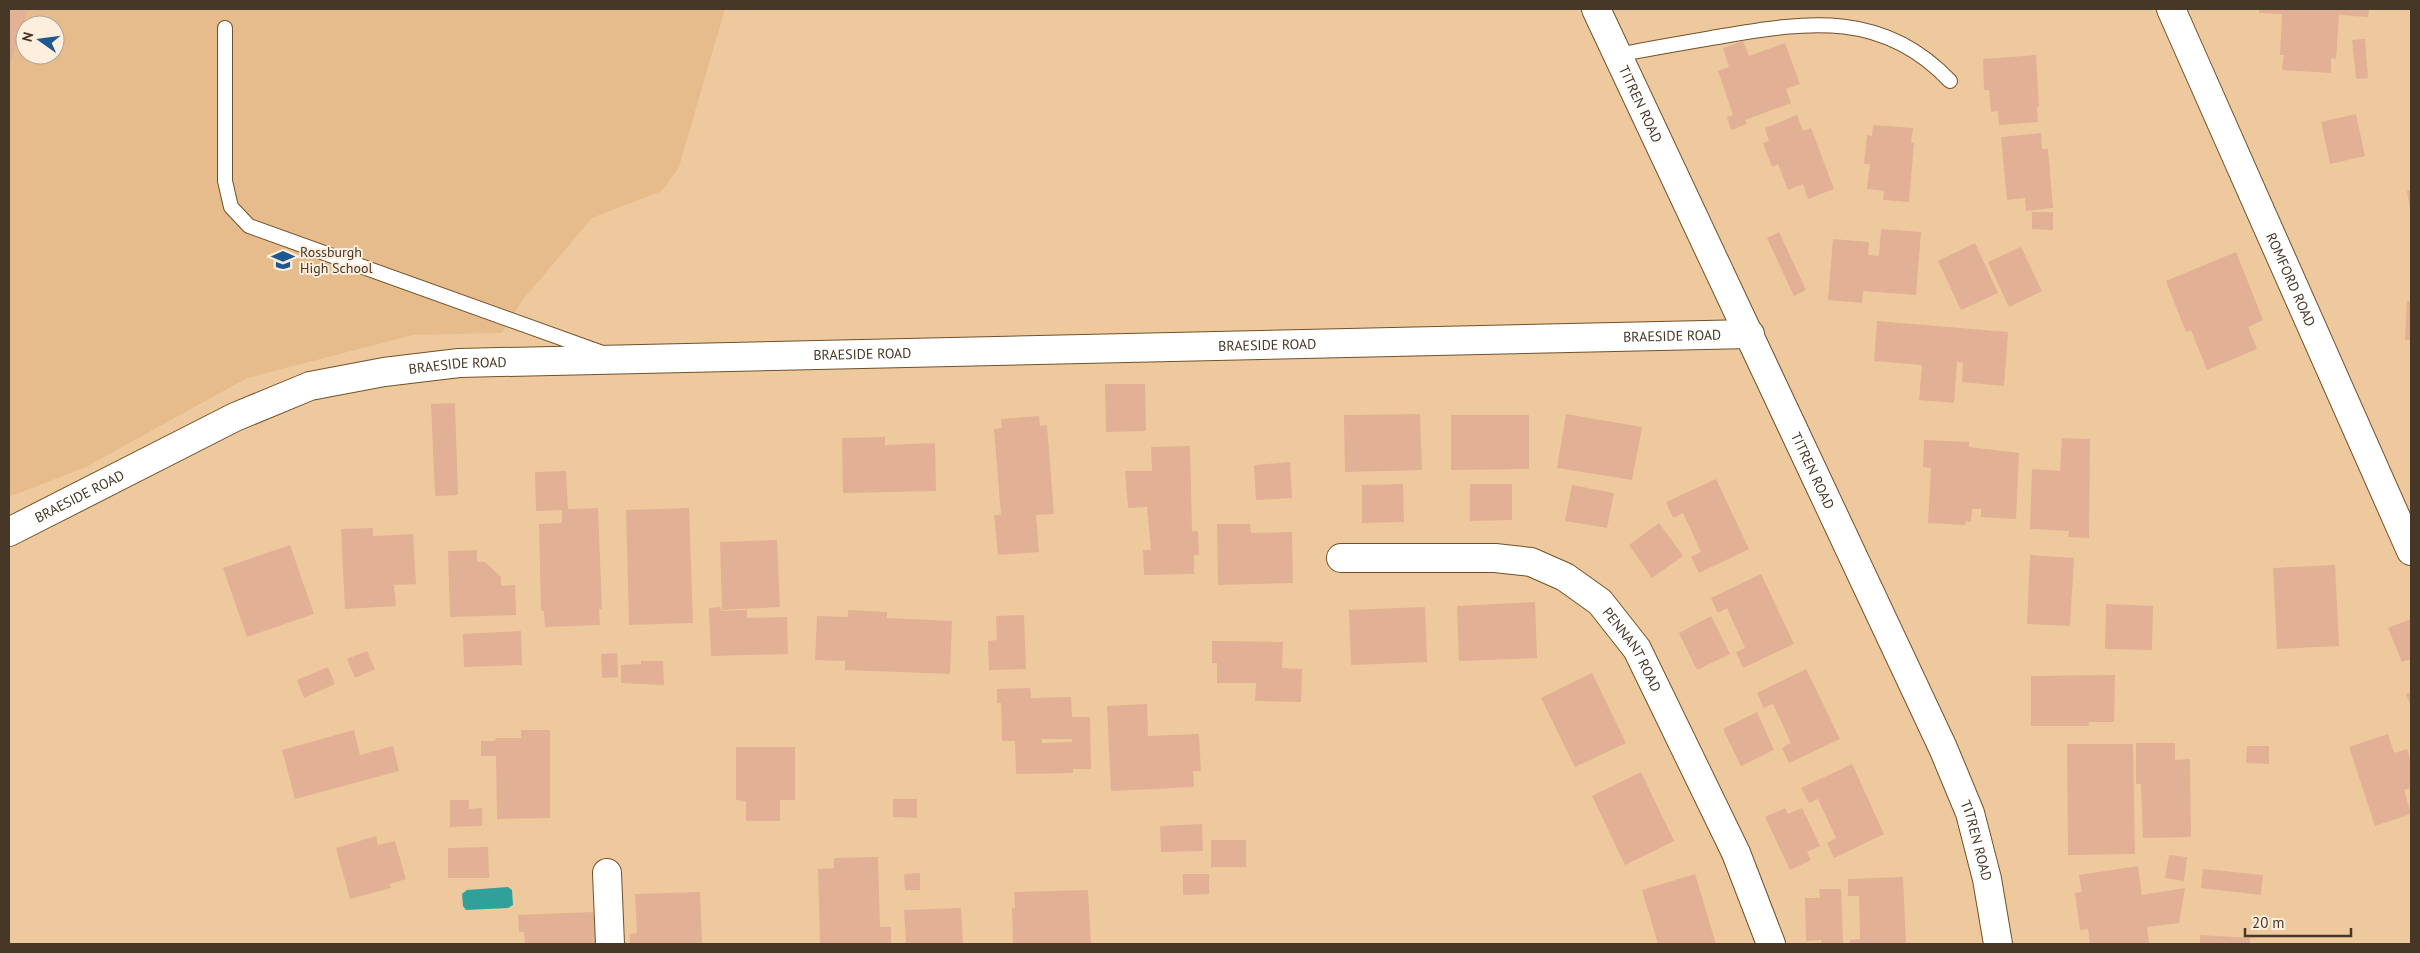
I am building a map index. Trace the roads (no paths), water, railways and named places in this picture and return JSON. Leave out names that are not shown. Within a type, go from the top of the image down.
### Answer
[{"type":"street","name":"TITREN ROAD","points":[[1596,9],[1939,739],[1970,813],[1987,879],[1998,944]]},
{"type":"street","name":"ROMFORD ROAD","points":[[2171,9],[2411,551]]},
{"type":"street","name":"BRAESIDE ROAD","points":[[9,532],[235,417],[310,386],[384,372],[459,363],[1750,334]]},
{"type":"street","name":"PENNANT ROAD","points":[[1341,558],[1495,558],[1532,562],[1565,577],[1600,602],[1637,649],[1736,853],[1771,944]]},
{"type":"street","points":[[607,873],[610,944]]},
{"type":"lane","points":[[1617,55],[1758,30],[1812,24],[1868,31],[1896,40],[1933,64],[1950,81]]},
{"type":"lane","points":[[225,28],[225,181],[231,207],[249,226],[619,359]]},
{"type":"water","points":[[508,887],[512,890],[513,905],[508,908],[466,910],[463,906],[462,894],[467,890]]},
{"type":"place","name":"Rossburgh High School","points":[[283,260]]}]
